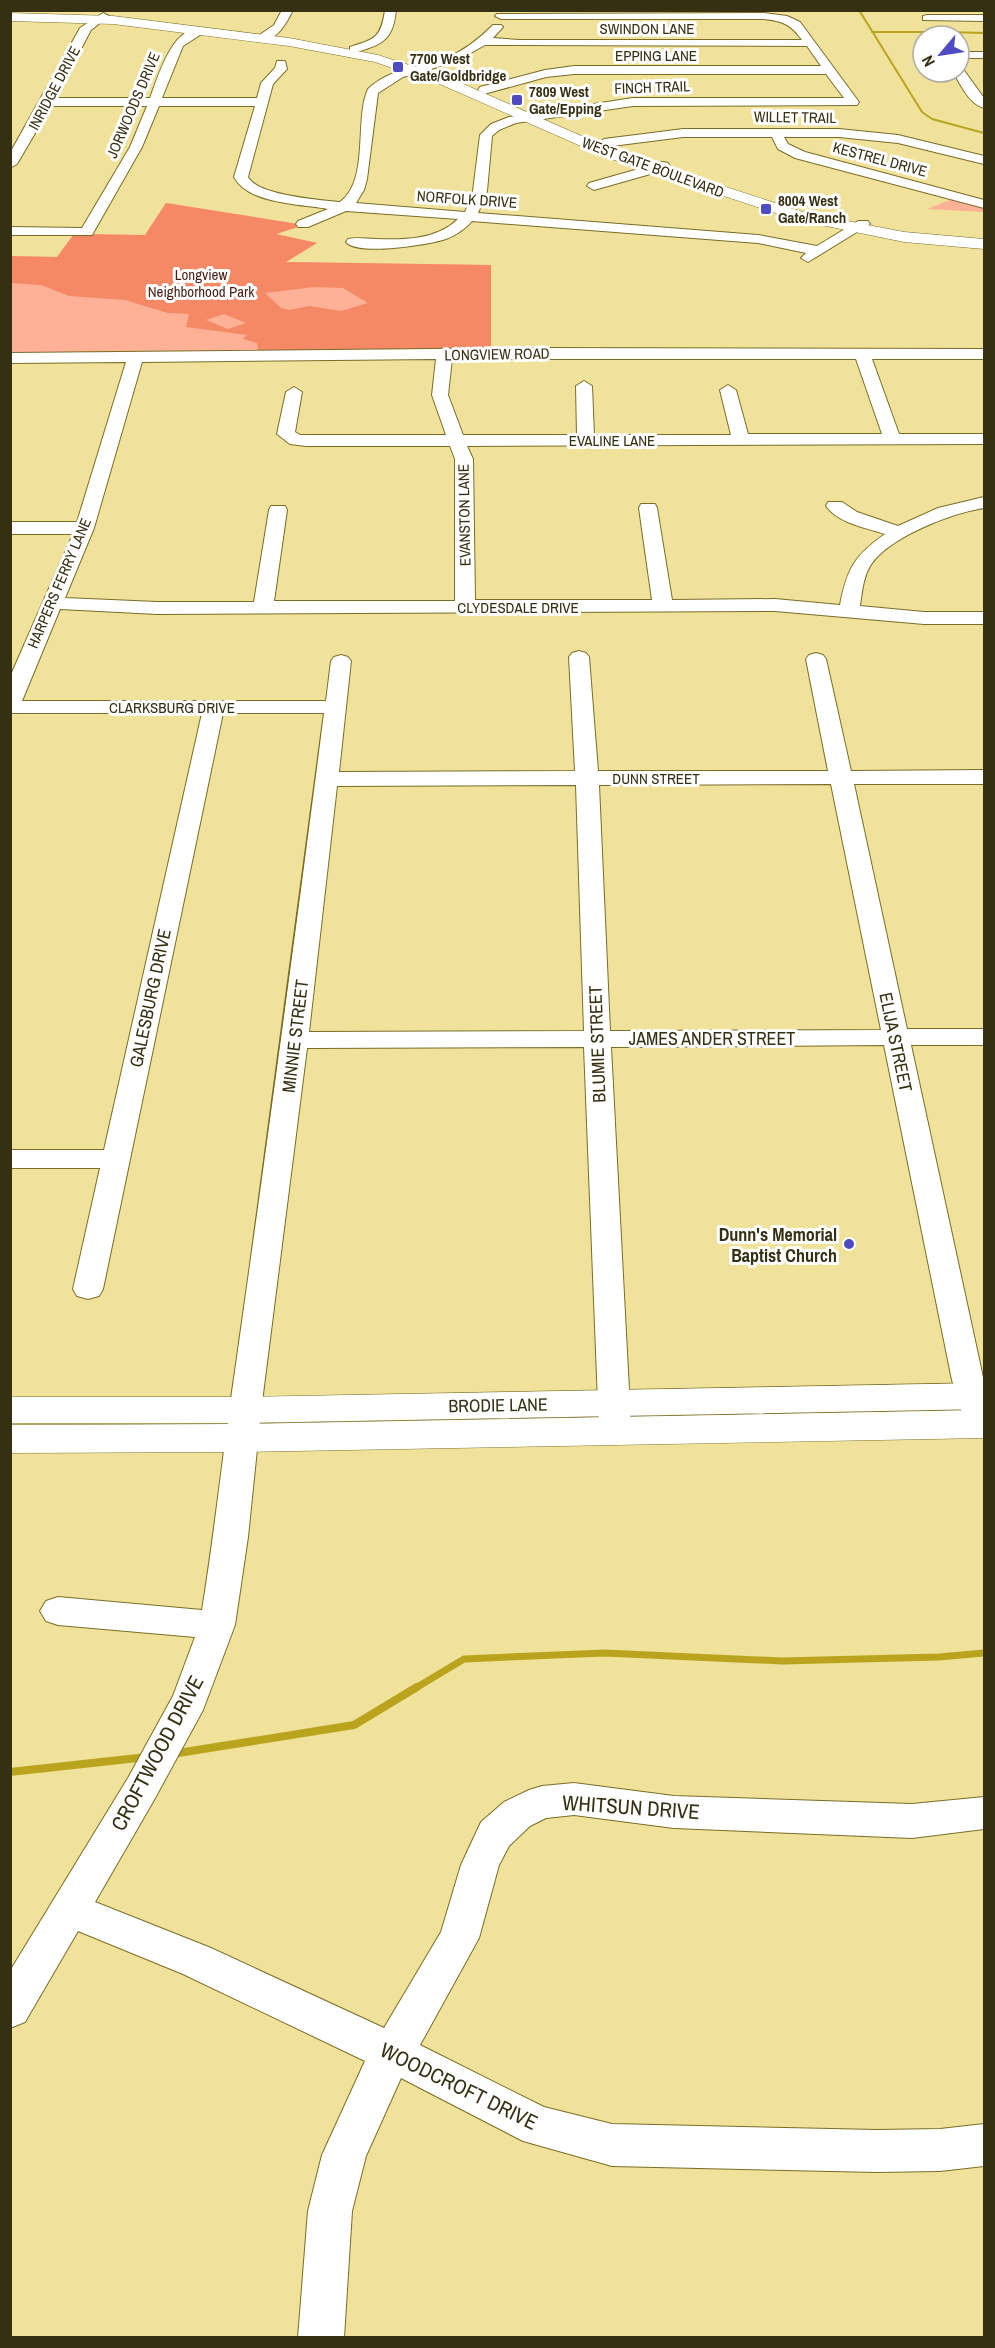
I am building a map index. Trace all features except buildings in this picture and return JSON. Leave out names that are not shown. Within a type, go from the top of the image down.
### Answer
[{"type":"main road","name":"WEST GATE BOULEVARD","points":[[10,15],[100,17],[354,49],[484,90],[597,149],[803,217],[924,239],[984,244]]},
{"type":"main road","name":"WEST GATE BOULEVARD","points":[[100,17],[199,31],[265,37],[420,68],[604,143],[657,168]]},
{"type":"main road","name":"WEST GATE BOULEVARD","points":[[859,227],[984,238]]},
{"type":"main road","name":"BRODIE LANE","points":[[10,1410],[243,1424]]},
{"type":"main road","name":"BRODIE LANE","points":[[10,1439],[243,1424],[981,1410]]},
{"type":"street","points":[[265,37],[279,27],[288,10]]},
{"type":"street","points":[[354,49],[384,37],[389,30],[391,10]]},
{"type":"street","points":[[303,224],[341,207],[354,196],[358,189],[372,92],[389,79],[453,59],[483,41],[496,28],[501,13],[764,16],[790,21],[812,43],[830,70]]},
{"type":"street","name":"INRIDGE DRIVE","points":[[10,164],[30,133],[86,28],[100,17]]},
{"type":"street","points":[[927,18],[984,18]]},
{"type":"street","name":"JORWOODS DRIVE","points":[[10,231],[87,232],[130,158],[178,44],[199,31]]},
{"type":"street","name":"SWINDON LANE","points":[[483,41],[812,43]]},
{"type":"street","name":"NORFOLK DRIVE","points":[[281,63],[281,69],[267,82],[241,177],[245,185],[262,194],[341,207],[470,215],[758,239],[814,254],[859,227]]},
{"type":"street","name":"EPPING LANE","points":[[484,90],[551,73],[574,70],[830,70]]},
{"type":"street","name":"FINCH TRAIL","points":[[470,215],[478,198],[485,139],[489,130],[507,122],[633,102],[853,102],[830,70]]},
{"type":"street","points":[[966,84],[984,104]]},
{"type":"street","points":[[970,90],[984,90]]},
{"type":"street","points":[[46,102],[261,102]]},
{"type":"street","points":[[10,133],[30,133]]},
{"type":"street","name":"WILLET TRAIL","points":[[604,143],[673,133],[839,133],[887,138],[984,160]]},
{"type":"street","name":"KESTREL DRIVE","points":[[776,133],[783,146],[800,155],[984,204]]},
{"type":"street","points":[[594,186],[657,168]]},
{"type":"street","points":[[353,242],[385,244],[427,239],[456,229],[470,215]]},
{"type":"street","points":[[862,354],[892,439]]},
{"type":"street","name":"LONGVIEW ROAD","points":[[10,358],[984,354]]},
{"type":"street","name":"EVANSTON LANE","points":[[444,355],[440,395],[464,459],[465,607]]},
{"type":"street","name":"HARPERS FERRY LANE","points":[[10,705],[85,528],[135,358]]},
{"type":"street","points":[[584,386],[586,440]]},
{"type":"street","points":[[728,390],[741,440]]},
{"type":"street","name":"EVALINE LANE","points":[[294,392],[286,434],[296,440],[984,439]]},
{"type":"street","points":[[849,610],[861,563],[900,533],[943,511],[984,503]]},
{"type":"street","points":[[835,506],[850,516],[900,533]]},
{"type":"street","points":[[648,508],[663,606]]},
{"type":"street","points":[[263,608],[278,510]]},
{"type":"street","points":[[10,528],[85,528]]},
{"type":"street","name":"CLYDESDALE DRIVE","points":[[52,603],[148,608],[775,605],[924,618],[984,618]]},
{"type":"street","name":"BLUMIE STREET","points":[[579,657],[587,778],[614,1416]]},
{"type":"street","name":"ELIJA STREET","points":[[816,659],[895,1037],[981,1410]]},
{"type":"street","name":"MINNIE STREET","points":[[243,1424],[295,1040],[341,661]]},
{"type":"street","name":"CLARKSBURG DRIVE","points":[[10,705],[334,707]]},
{"type":"street","name":"GALESBURG DRIVE","points":[[88,1289],[214,707]]},
{"type":"street","name":"DUNN STREET","points":[[327,779],[984,777]]},
{"type":"street","name":"JAMES ANDER STREET","points":[[295,1040],[984,1037]]},
{"type":"street","points":[[10,1159],[116,1159]]},
{"type":"street","name":"CROFTWOOD DRIVE","points":[[10,2009],[141,1789],[190,1699],[217,1625],[231,1538],[243,1424]]},
{"type":"street","points":[[58,1611],[217,1625]]},
{"type":"street","name":"WHITSUN DRIVE","points":[[321,2337],[330,2211],[344,2155],[377,2080],[459,1938],[480,1865],[495,1834],[517,1814],[542,1802],[574,1799],[674,1812],[832,1819],[912,1821],[984,1813]]},
{"type":"street","name":"WOODCROFT DRIVE","points":[[68,1910],[197,1961],[393,2053],[538,2126],[612,2145],[878,2151],[940,2150],[984,2145]]},
{"type":"green space","points":[[952,199],[984,208],[984,212],[927,209]]},
{"type":"green space","name":"Longview Neighborhood Park","points":[[166,203],[304,225],[276,234],[317,243],[286,262],[491,265],[491,349],[11,355],[11,256],[57,257],[74,234],[145,235]]},
{"type":"green space","name":"Longview Neighborhood Park","points":[[166,203],[304,225],[276,234],[317,243],[286,262],[491,265],[491,349],[259,354],[257,343],[243,339],[247,335],[186,327],[189,314],[168,313],[125,300],[69,296],[41,285],[11,283],[10,256],[57,257],[74,234],[145,235]],"holes":[[[314,287],[343,288],[368,303],[341,311],[309,306],[289,310],[281,308],[265,293]],[[224,314],[246,323],[228,329],[206,320]]]},
{"type":"waterway","points":[[859,10],[873,32]]},
{"type":"waterway","points":[[873,32],[911,32]]},
{"type":"waterway","points":[[873,32],[922,112],[932,119],[984,133]]},
{"type":"waterway","points":[[971,33],[984,33]]},
{"type":"waterway","points":[[414,1689],[464,1659],[604,1653],[782,1661],[939,1657],[984,1653]]},
{"type":"waterway","points":[[172,1754],[354,1725],[417,1687]]},
{"type":"waterway","points":[[10,1772],[147,1757]]},
{"type":"place","name":"7700 West Gate/Goldbridge","points":[[398,67]]},
{"type":"place","name":"7809 West Gate/Epping","points":[[517,100]]},
{"type":"place","name":"8004 West Gate/Ranch","points":[[766,209]]},
{"type":"place","name":"Dunn's Memorial Baptist Church","points":[[849,1244]]}]
